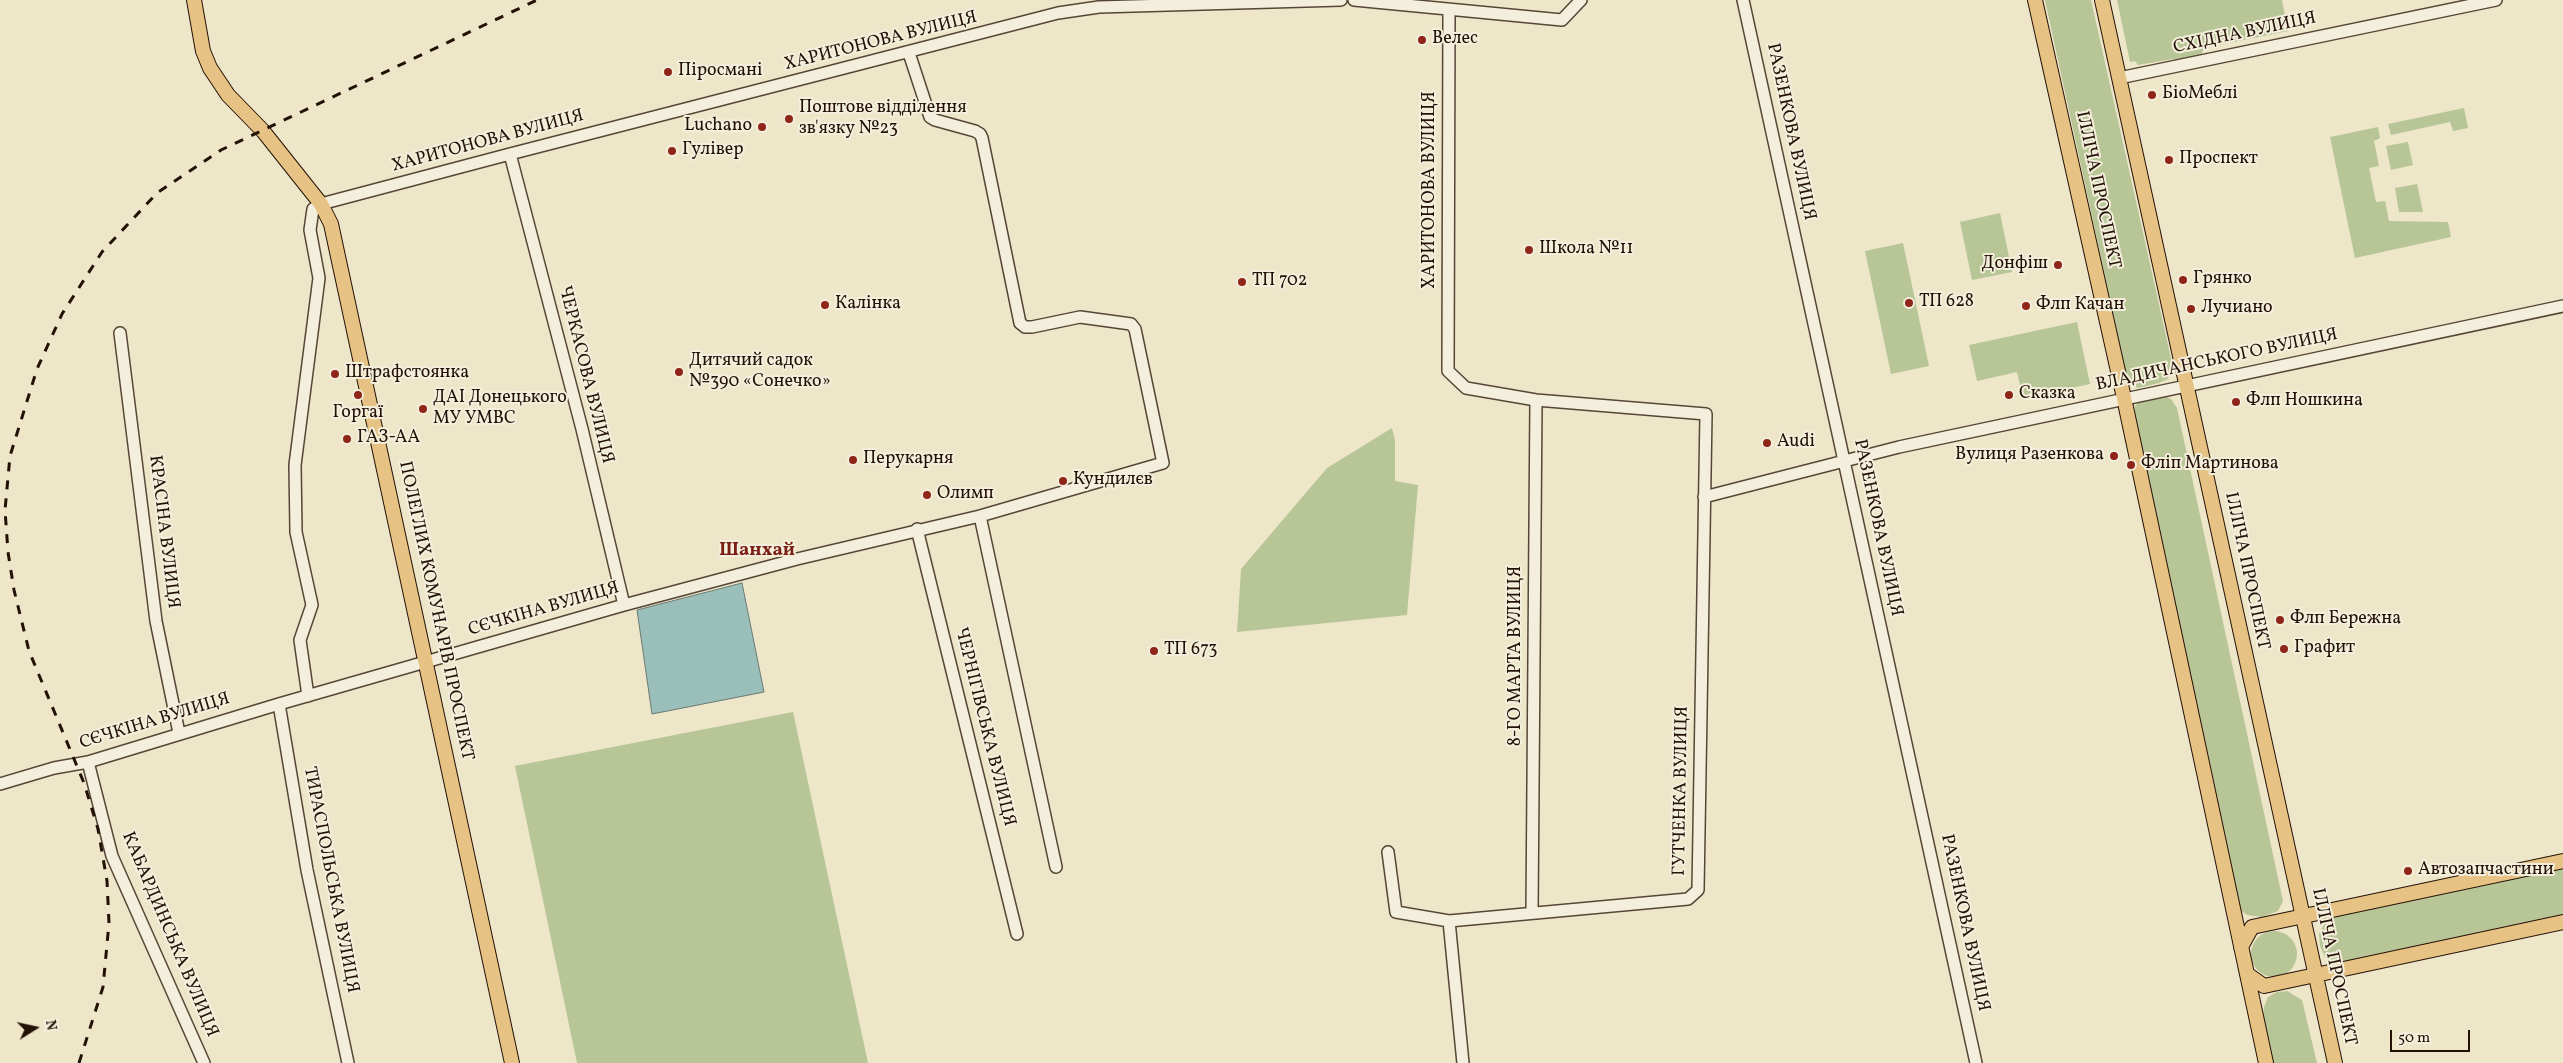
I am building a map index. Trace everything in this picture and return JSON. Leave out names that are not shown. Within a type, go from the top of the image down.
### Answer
[{"type":"main road","name":"ПОЛЕГЛИХ КОМУНАРІВ ПРОСПЕКТ","points":[[194,0],[201,44],[210,68],[228,95],[263,131],[321,204],[331,224],[427,661],[512,1063]]},
{"type":"main road","name":"ІЛЛІЧА ПРОСПЕКТ","points":[[2036,0],[2124,398],[2266,1063]]},
{"type":"main road","name":"ІЛЛІЧА ПРОСПЕКТ","points":[[2102,0],[2335,1063]]},
{"type":"main road","points":[[2241,947],[2252,927],[2563,862]]},
{"type":"main road","points":[[2247,974],[2264,986],[2563,922]]},
{"type":"street","name":"ХАРИТОНОВА ВУЛИЦЯ","points":[[321,204],[1058,13],[1099,7],[1341,0]]},
{"type":"street","points":[[1354,0],[1562,20],[1581,0]]},
{"type":"street","name":"РАЗЕНКОВА ВУЛИЦЯ","points":[[1743,0],[1976,1063]]},
{"type":"street","name":"СХІДНА ВУЛИЦЯ","points":[[2119,78],[2496,0]]},
{"type":"street","name":"ХАРИТОНОВА ВУЛИЦЯ","points":[[1449,10],[1448,371],[1466,388],[1536,400]]},
{"type":"street","name":"СЄЧКІНА ВУЛИЦЯ","points":[[0,784],[54,768],[88,762],[179,733],[624,605],[917,529],[980,516],[1102,479],[1163,463],[1135,329],[1131,324],[1121,321],[1080,317],[1032,327],[1025,327],[1020,323],[982,138],[975,131],[934,120],[930,117],[909,53]]},
{"type":"street","name":"ЧЕРКАСОВА ВУЛИЦЯ","points":[[510,154],[582,428],[624,605]]},
{"type":"street","points":[[308,696],[300,640],[312,605],[296,532],[295,465],[319,278],[310,230],[313,209],[321,204]]},
{"type":"street","name":"ВЛАДИЧАНСЬКОГО ВУЛИЦЯ","points":[[1704,497],[1844,460],[2124,398],[2563,306]]},
{"type":"street","name":"КРАСІНА ВУЛИЦЯ","points":[[120,334],[156,621],[179,733]]},
{"type":"street","name":"ГУТЧЕНКА ВУЛИЦЯ","points":[[1388,852],[1396,912],[1449,920],[1688,899],[1698,890],[1706,414],[1536,400]]},
{"type":"street","name":"8-ГО МАРТА ВУЛИЦЯ","points":[[1532,912],[1536,400]]},
{"type":"street","points":[[980,516],[1056,867]]},
{"type":"street","name":"ЧЕРНІГІВСЬКА ВУЛИЦЯ","points":[[917,529],[1017,934]]},
{"type":"street","name":"ТИРАСПОЛЬСЬКА ВУЛИЦЯ","points":[[279,704],[307,870],[348,1063]]},
{"type":"street","name":"КАБАРДИНСЬКА ВУЛИЦЯ","points":[[88,762],[112,856],[204,1063]]},
{"type":"street","points":[[1449,920],[1463,1063]]},
{"type":"green space","points":[[2045,0],[2091,0],[2173,367],[2168,379],[2159,383],[2138,388],[2128,382]]},
{"type":"green space","points":[[2117,0],[2282,0],[2288,31],[2204,48],[2200,57],[2138,65],[2135,61],[2130,62]]},
{"type":"green space","points":[[2464,108],[2468,128],[2453,131],[2450,122],[2391,135],[2388,124]]},
{"type":"green space","points":[[2378,127],[2380,138],[2374,141],[2379,166],[2369,168],[2376,202],[2385,201],[2389,221],[2448,222],[2451,237],[2355,258],[2330,137]]},
{"type":"green space","points":[[2408,142],[2413,165],[2391,170],[2386,146]]},
{"type":"green space","points":[[2417,184],[2423,212],[2399,212],[2395,188]]},
{"type":"green space","points":[[2000,213],[2012,272],[1972,280],[1960,222]]},
{"type":"green space","points":[[1903,243],[1929,366],[1891,374],[1865,251]]},
{"type":"green space","points":[[2077,322],[2090,384],[2023,398],[2017,372],[1977,381],[1969,345]]},
{"type":"green space","points":[[2162,395],[2171,399],[2177,408],[2283,901],[2278,911],[2262,917],[2247,915],[2240,910],[2135,416],[2135,406],[2141,400]]},
{"type":"green space","points":[[1392,428],[1395,440],[1395,481],[1418,485],[1407,615],[1237,632],[1241,569],[1327,468]]},
{"type":"green space","points":[[793,712],[868,1063],[577,1063],[515,766]]},
{"type":"green space","points":[[2563,868],[2563,917],[2344,963],[2333,962],[2325,957],[2320,946],[2319,934],[2325,922],[2334,916]]},
{"type":"green space","points":[[2274,931],[2287,935],[2293,941],[2297,954],[2293,967],[2287,973],[2274,977],[2261,973],[2255,967],[2251,954],[2255,941],[2261,935]]},
{"type":"green space","points":[[2287,991],[2302,1000],[2317,1063],[2273,1063],[2263,1019],[2264,1007],[2268,997],[2277,992]]},
{"type":"water","points":[[742,583],[764,692],[652,714],[637,610]]},
{"type":"railway","points":[[79,1063],[103,987],[109,923],[107,881],[98,829],[84,783],[29,651],[14,590],[8,552],[5,510],[10,456],[37,369],[62,314],[102,252],[157,193],[221,150],[537,0]]},
{"type":"place","name":"Велес","points":[[1422,40]]},
{"type":"place","name":"Піросмані","points":[[668,72]]},
{"type":"place","name":"БіоМеблі","points":[[2152,95]]},
{"type":"place","name":"Поштове відділення зв'язку №23","points":[[789,119]]},
{"type":"place","name":"Luchano","points":[[762,127]]},
{"type":"place","name":"Гулівер","points":[[672,151]]},
{"type":"place","name":"Проспект","points":[[2169,160]]},
{"type":"place","name":"Школа №11","points":[[1529,250]]},
{"type":"place","name":"Донфіш","points":[[2058,265]]},
{"type":"place","name":"Грянко","points":[[2183,280]]},
{"type":"place","name":"ТП 702","points":[[1242,282]]},
{"type":"place","name":"ТП 628","points":[[1909,303]]},
{"type":"place","name":"Калінка","points":[[825,305]]},
{"type":"place","name":"Флп Качан","points":[[2026,306]]},
{"type":"place","name":"Лучиано","points":[[2191,309]]},
{"type":"place","name":"Дитячий садок №390 «Сонечко»","points":[[679,372]]},
{"type":"place","name":"Штрафстоянка","points":[[335,374]]},
{"type":"place","name":"Горгаї","points":[[358,395]]},
{"type":"place","name":"Сказка","points":[[2009,395]]},
{"type":"place","name":"Флп Ношкина","points":[[2236,402]]},
{"type":"place","name":"ДАІ Донецького МУ УМВС","points":[[423,409]]},
{"type":"place","name":"ГАЗ-АА","points":[[347,439]]},
{"type":"place","name":"Audi","points":[[1767,443]]},
{"type":"place","name":"Вулиця Разенкова","points":[[2114,456]]},
{"type":"place","name":"Перукарня","points":[[853,460]]},
{"type":"place","name":"Фліп Мартинова","points":[[2131,465]]},
{"type":"place","name":"Кундилєв","points":[[1063,481]]},
{"type":"place","name":"Олимп","points":[[927,495]]},
{"type":"place","name":"Флп Бережна","points":[[2280,620]]},
{"type":"place","name":"Графит","points":[[2284,649]]},
{"type":"place","name":"ТП 673","points":[[1154,651]]},
{"type":"place","name":"Автозапчастини","points":[[2408,871]]},
{"type":"district","name":"Шанхай","points":[[757,552]]}]
